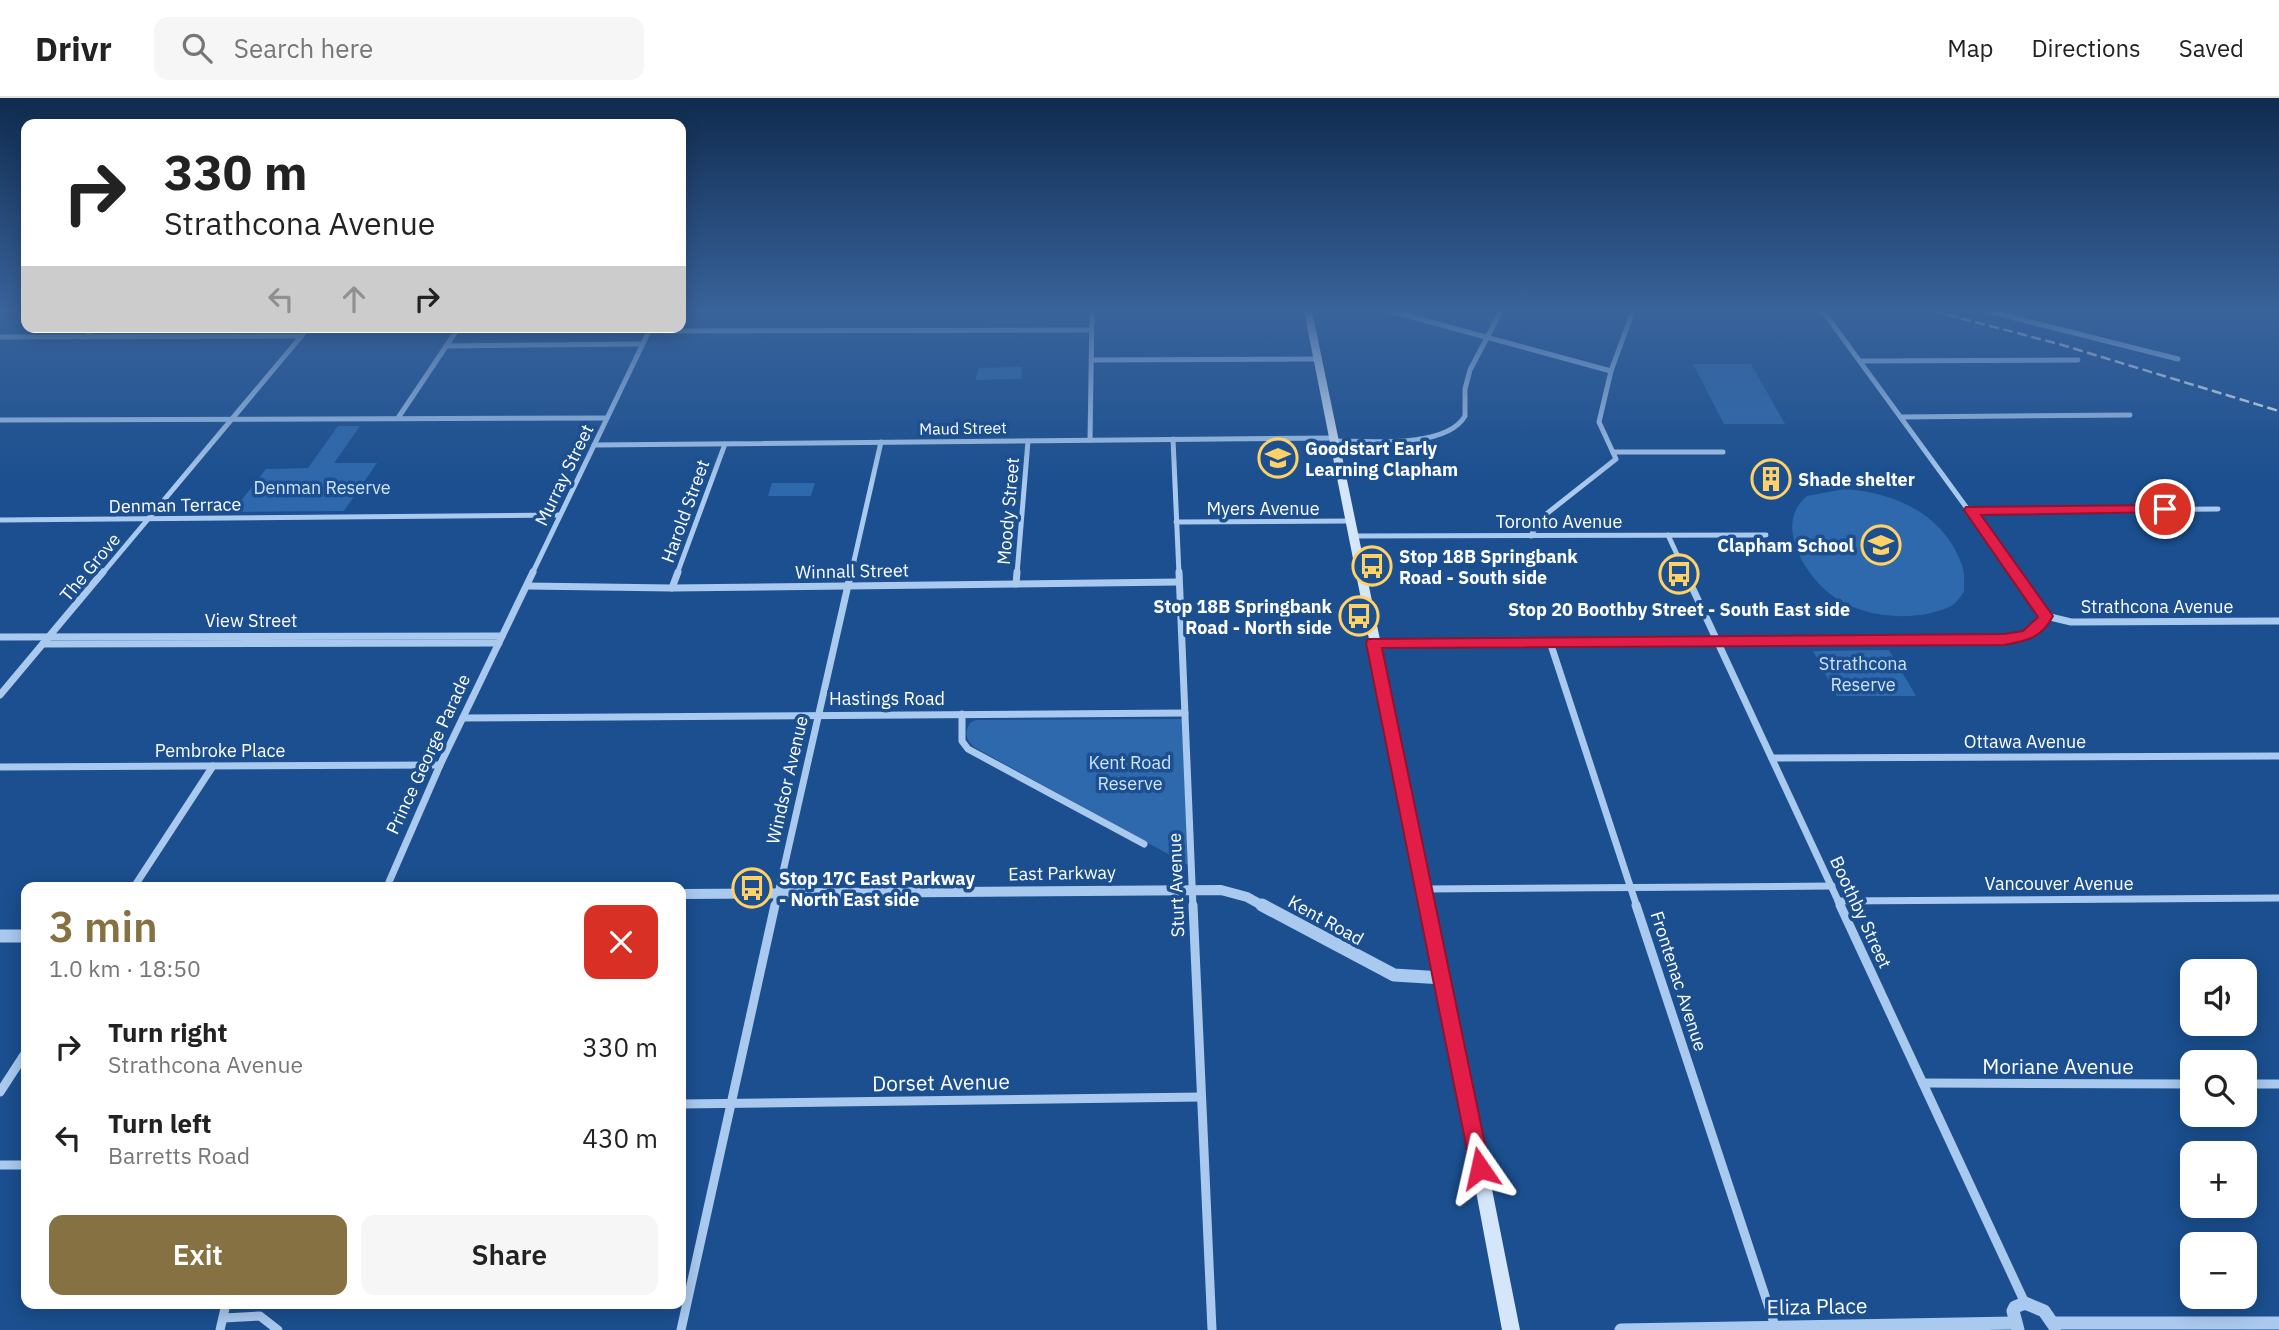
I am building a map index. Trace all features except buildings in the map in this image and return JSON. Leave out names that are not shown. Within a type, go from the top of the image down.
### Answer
[{"type":"main road","points":[[1320,368],[1511,1330]]},
{"type":"street","name":"The Grove","points":[[0,695],[275,368]]},
{"type":"street","points":[[398,418],[431,368]]},
{"type":"street","name":"Murray Street","points":[[501,639],[631,368]]},
{"type":"street","points":[[1090,440],[1091,368]]},
{"type":"street","name":"Maud Street","points":[[594,446],[1173,439],[1426,440],[1460,424],[1466,411],[1465,388],[1473,368]]},
{"type":"street","points":[[1531,536],[1540,519],[1616,459],[1599,422],[1611,371],[1602,368]]},
{"type":"street","points":[[1374,643],[2004,639],[2027,636],[2041,626],[2046,616],[1865,368]]},
{"type":"street","points":[[1901,417],[2130,415]]},
{"type":"street","points":[[0,420],[607,418]]},
{"type":"street","name":"Sturt Avenue","points":[[1173,439],[1212,1330]]},
{"type":"street","name":"Moody Street","points":[[1016,584],[1028,441]]},
{"type":"street","name":"Windsor Avenue","points":[[686,1307],[881,442]]},
{"type":"street","name":"Harold Street","points":[[672,588],[724,444]]},
{"type":"street","points":[[1613,452],[1723,452]]},
{"type":"street","points":[[1971,510],[2218,509]]},
{"type":"street","name":"Denman Terrace","points":[[0,520],[560,515]]},
{"type":"street","name":"Myers Avenue","points":[[1177,522],[1350,521]]},
{"type":"street","name":"Boothby Street","points":[[1668,535],[2025,1303]]},
{"type":"street","name":"Toronto Avenue","points":[[1353,536],[1766,535]]},
{"type":"street","name":"Winnall Street","points":[[527,586],[672,588],[1178,582]]},
{"type":"street","name":"Strathcona Avenue","points":[[2046,616],[2071,622],[2279,621]]},
{"type":"street","name":"View Street","points":[[0,637],[501,639]]},
{"type":"street","name":"View Street","points":[[43,644],[501,639]]},
{"type":"street","name":"Prince George Parade","points":[[389,882],[440,765],[501,639]]},
{"type":"street","name":"Frontenac Avenue","points":[[1550,642],[1776,1329]]},
{"type":"street","name":"Hastings Road","points":[[463,718],[1185,713]]},
{"type":"street","points":[[962,714],[962,741],[968,748],[1144,844]]},
{"type":"street","name":"Ottawa Avenue","points":[[1772,758],[2279,756]]},
{"type":"street","name":"Pembroke Place","points":[[0,767],[440,765]]},
{"type":"street","points":[[137,882],[213,766]]},
{"type":"street","points":[[1425,890],[1832,886]]},
{"type":"street","name":"East Parkway","points":[[686,894],[1192,890]]},
{"type":"street","name":"Kent Road","points":[[1192,890],[1221,890],[1241,894],[1394,975],[1443,978]]},
{"type":"street","name":"Vancouver Avenue","points":[[1838,901],[2279,898]]},
{"type":"street","points":[[0,936],[21,936]]},
{"type":"street","points":[[0,1092],[21,1060]]},
{"type":"street","name":"Moriane Avenue","points":[[1923,1083],[2180,1084]]},
{"type":"street","points":[[2257,1084],[2279,1084]]},
{"type":"street","name":"Dorset Avenue","points":[[686,1104],[1201,1097]]},
{"type":"street","points":[[0,1165],[21,1165]]},
{"type":"street","points":[[2016,1327],[2012,1311],[2025,1303],[2038,1307],[2054,1327],[2279,1323]]},
{"type":"street","points":[[220,1330],[225,1309]]},
{"type":"street","name":"Windsor Avenue","points":[[681,1330],[686,1309]]},
{"type":"street","points":[[224,1318],[260,1316],[278,1330]]},
{"type":"street","name":"Eliza Place","points":[[1621,1330],[2016,1327]]},
{"type":"green space","points":[[978,368],[1022,368],[1021,379],[976,380]]},
{"type":"green space","points":[[1695,368],[1754,368],[1785,424],[1724,424]]},
{"type":"green space","name":"Denman Reserve","points":[[338,426],[360,426],[334,463],[377,463],[344,511],[232,512],[266,469],[308,468]]},
{"type":"green space","points":[[772,483],[815,483],[811,496],[768,496]]},
{"type":"green space","points":[[1845,489],[1882,495],[1899,501],[1930,519],[1943,532],[1954,547],[1964,571],[1964,592],[1955,603],[1920,615],[1871,613],[1841,601],[1819,584],[1796,547],[1793,520],[1797,507],[1807,496]]},
{"type":"green space","name":"Strathcona Reserve","points":[[1889,650],[1916,696],[1837,696],[1813,651]]},
{"type":"green space","name":"Kent Road Reserve","points":[[1182,719],[1188,865],[974,747],[969,742],[967,733],[970,723],[976,720]]},
{"type":"railway","points":[[2139,368],[2279,411]]},
{"type":"place","name":"Goodstart Early Learning Clapham","points":[[1278,458]]},
{"type":"place","name":"Shade shelter","points":[[1771,479]]},
{"type":"place","name":"Clapham School","points":[[1881,545]]},
{"type":"place","name":"Stop 18B Springbank Road - South side","points":[[1372,566]]},
{"type":"place","name":"Stop 20 Boothby Street - South East side","points":[[1679,574]]},
{"type":"place","name":"Stop 18B Springbank Road - North side","points":[[1359,616]]},
{"type":"place","name":"Stop 17C East Parkway - North East side","points":[[752,888]]},
{"type":"route","points":[[1480,1168],[1374,643],[2004,639],[2027,636],[2041,626],[2046,616],[1971,510],[2165,509]]}]
